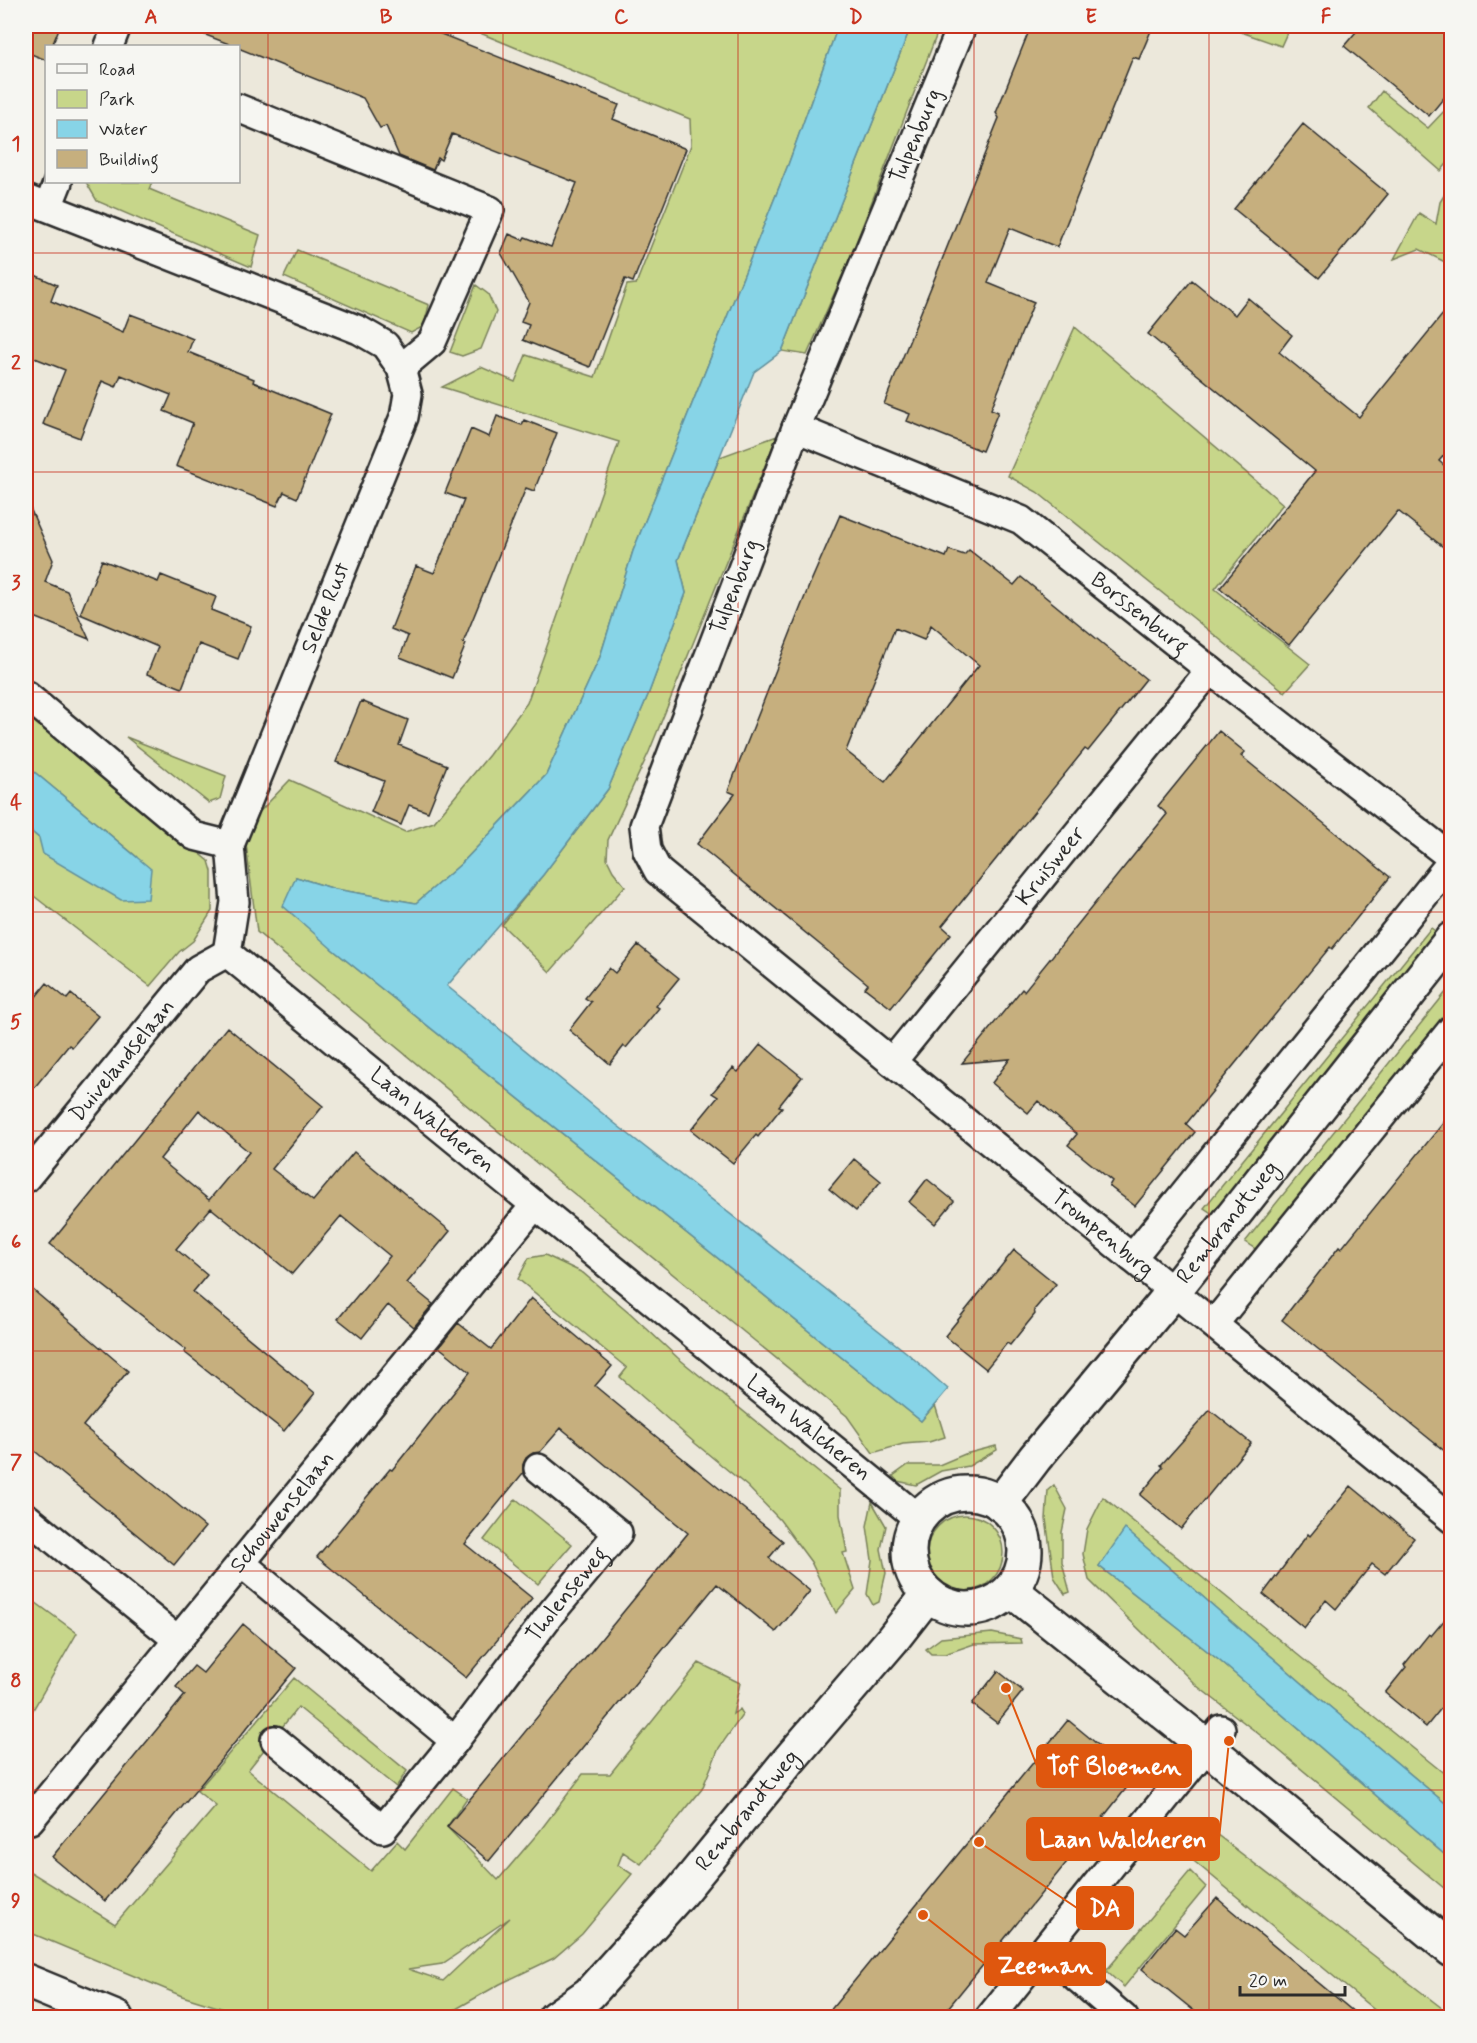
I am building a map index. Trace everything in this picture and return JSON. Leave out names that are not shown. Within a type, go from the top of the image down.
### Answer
[{"type":"street","points":[[109,45],[117,26]]},
{"type":"street","name":"Tulpenburg","points":[[892,1062],[658,871],[647,850],[644,826],[796,428],[962,26]]},
{"type":"street","points":[[240,109],[490,210],[432,342],[401,368]]},
{"type":"street","points":[[37,203],[57,183]]},
{"type":"street","name":"Selde Rust","points":[[37,203],[359,330],[385,345],[401,368],[408,394],[404,417],[230,845]]},
{"type":"street","name":"Borssenburg","points":[[796,428],[1021,520],[1452,860]]},
{"type":"street","name":"Kruisweer","points":[[892,1062],[1210,670]]},
{"type":"street","points":[[26,696],[194,836],[230,845],[235,902],[227,953]]},
{"type":"street","points":[[1132,1258],[1452,860]]},
{"type":"street","name":"Rembrandtweg","points":[[1000,1503],[1173,1292],[1452,939]]},
{"type":"street","name":"Duivelandselaan","points":[[26,1178],[198,969],[227,953]]},
{"type":"street","name":"Laan Walcheren","points":[[227,953],[919,1519]]},
{"type":"street","points":[[1214,1324],[1452,1029]]},
{"type":"street","name":"Trompenburg","points":[[892,1062],[1451,1518]]},
{"type":"street","name":"Schouwenselaan","points":[[30,1820],[535,1205]]},
{"type":"street","name":"Tholenseweg","points":[[275,1740],[383,1829],[455,1741],[552,1612],[618,1533],[538,1468]]},
{"type":"street","points":[[956,1494],[979,1494],[1000,1503],[1015,1517],[1023,1535],[1026,1554],[1021,1574],[1011,1590],[985,1607],[955,1608],[928,1594],[917,1581],[911,1566],[909,1550],[912,1533],[919,1519],[935,1503],[956,1494]]},
{"type":"street","points":[[26,1517],[178,1640]]},
{"type":"street","points":[[241,1563],[455,1741]]},
{"type":"street","points":[[1011,1590],[1214,1738],[1452,1950]]},
{"type":"street","name":"Rembrandtweg","points":[[555,2018],[589,1994],[681,1892],[928,1594]]},
{"type":"street","points":[[989,2018],[1214,1738]]},
{"type":"street","points":[[1045,1950],[1124,2018]]},
{"type":"street","points":[[26,1982],[116,2018]]},
{"type":"green space","points":[[463,26],[838,26],[788,165],[633,551],[600,657],[546,775],[462,863],[416,903],[335,889],[296,877],[332,949],[921,1421],[935,1405],[945,1437],[929,1442],[903,1444],[873,1453],[847,1416],[257,932],[244,828],[290,780],[405,832],[434,822],[489,755],[527,703],[619,442],[442,387],[481,367],[515,382],[526,355],[595,377],[627,285],[636,284],[691,145],[690,119]]},
{"type":"green space","points":[[911,26],[940,26],[850,258],[807,355],[782,351]]},
{"type":"green space","points":[[1224,26],[1290,26],[1281,46]]},
{"type":"green space","points":[[1382,91],[1428,128],[1446,109],[1451,114],[1451,159],[1441,171],[1369,108]]},
{"type":"green space","points":[[87,183],[152,183],[149,189],[260,235],[251,267],[97,201]]},
{"type":"green space","points":[[1451,184],[1451,265],[1419,249],[1394,259],[1419,213],[1436,224],[1440,202]]},
{"type":"green space","points":[[297,250],[429,305],[424,326],[411,333],[284,277]]},
{"type":"green space","points":[[476,285],[488,294],[496,312],[481,349],[462,356],[450,352]]},
{"type":"green space","points":[[1075,327],[1283,504],[1215,589],[1310,664],[1285,692],[1037,492],[1008,476]]},
{"type":"green space","points":[[777,436],[649,752],[608,840],[607,859],[625,886],[550,972],[502,925],[608,789],[648,695],[686,593],[678,560],[720,457]]},
{"type":"green space","points":[[26,714],[82,756],[209,861],[212,871],[212,911],[193,941],[179,952],[150,986],[26,890],[26,827],[39,838],[137,857],[26,765]]},
{"type":"green space","points":[[126,737],[226,776],[220,799],[209,803]]},
{"type":"green space","points":[[1431,928],[1441,935],[1216,1216],[1204,1208]]},
{"type":"green space","points":[[1451,986],[1451,1011],[1257,1250],[1245,1242]]},
{"type":"green space","points":[[545,1255],[583,1273],[678,1358],[840,1490],[840,1515],[847,1552],[843,1553],[855,1590],[836,1613],[811,1562],[780,1520],[747,1486],[620,1377],[627,1368],[518,1279],[529,1258]]},
{"type":"green space","points":[[996,1446],[997,1450],[969,1466],[941,1471],[916,1485],[897,1481],[893,1476],[908,1465],[939,1465],[965,1454]]},
{"type":"green space","points":[[1054,1485],[1067,1509],[1062,1532],[1062,1562],[1070,1592],[1065,1594],[1054,1577],[1046,1519],[1048,1490]]},
{"type":"green space","points":[[1103,1497],[1451,1779],[1451,1808],[1317,1696],[1126,1530],[1099,1566],[1220,1661],[1451,1860],[1451,1894],[1269,1742],[1197,1686],[1089,1580],[1083,1554],[1087,1529]]},
{"type":"green space","points":[[516,1499],[572,1544],[538,1584],[484,1540]]},
{"type":"green space","points":[[872,1502],[886,1526],[881,1549],[886,1573],[879,1602],[873,1605],[867,1594],[872,1560],[867,1526]]},
{"type":"green space","points":[[965,1515],[980,1518],[992,1526],[1000,1538],[1003,1553],[1000,1568],[992,1580],[980,1588],[965,1591],[950,1588],[938,1580],[930,1568],[927,1553],[930,1538],[938,1526],[950,1518]]},
{"type":"green space","points":[[28,1597],[77,1633],[30,1715],[26,1711],[26,1601]]},
{"type":"green space","points":[[992,1633],[1021,1639],[1022,1643],[974,1644],[945,1654],[931,1654],[926,1649],[941,1638]]},
{"type":"green space","points":[[699,1663],[740,1683],[733,1714],[740,1709],[743,1714],[719,1748],[702,1789],[641,1864],[623,1852],[618,1865],[632,1874],[582,1934],[554,1958],[500,1984],[442,2017],[250,2017],[182,1996],[26,1931],[26,1869],[115,1924],[216,1806],[197,1791],[294,1678],[407,1771],[396,1787],[298,1707],[248,1770],[371,1871],[397,1841],[405,1849],[453,1788],[467,1798],[447,1827],[498,1880],[539,1832],[583,1774],[610,1774]],"holes":[[[510,1918],[443,1981],[408,1969],[442,1964]]]},
{"type":"green space","points":[[1207,1827],[1451,2017],[1383,2017],[1184,1853]]},
{"type":"green space","points":[[1190,1871],[1206,1887],[1124,1987],[1106,1971]]},
{"type":"water","points":[[838,26],[911,26],[782,351],[754,372],[678,560],[686,593],[648,695],[608,789],[543,875],[447,986],[613,1122],[906,1352],[948,1389],[921,1421],[332,949],[283,906],[296,877],[335,889],[416,903],[462,863],[546,775],[600,657],[633,551],[788,165]]},
{"type":"water","points":[[26,765],[151,869],[148,899],[121,900],[43,854],[39,838],[26,827]]},
{"type":"water","points":[[1125,1529],[1317,1696],[1451,1808],[1451,1860],[1220,1661],[1099,1566]]},
{"type":"building","points":[[26,26],[60,26],[52,45],[45,45],[45,60],[26,52]]},
{"type":"building","points":[[421,26],[619,105],[613,119],[686,149],[633,282],[625,279],[590,367],[523,340],[529,325],[521,322],[529,302],[501,253],[509,234],[523,240],[525,237],[551,247],[577,183],[452,134],[441,160],[438,158],[433,170],[399,156],[386,126],[380,128],[363,98],[240,49],[240,45],[231,45],[185,27]]},
{"type":"building","points":[[1031,26],[1153,26],[1139,59],[1133,57],[1057,247],[1010,228],[988,283],[1034,302],[991,409],[998,412],[982,451],[907,421],[910,414],[884,404],[999,118],[996,113]]},
{"type":"building","points":[[1361,26],[1452,26],[1452,88],[1429,116],[1344,46]]},
{"type":"building","points":[[1303,124],[1388,194],[1319,278],[1234,209]]},
{"type":"building","points":[[26,271],[57,285],[51,301],[123,332],[130,314],[162,326],[193,339],[188,352],[331,414],[297,498],[284,492],[277,506],[176,466],[193,423],[164,411],[171,395],[121,375],[116,387],[102,381],[80,438],[43,424],[65,370],[30,356],[26,361]]},
{"type":"building","points":[[1192,280],[1235,315],[1248,298],[1292,335],[1279,352],[1359,417],[1452,303],[1452,446],[1439,461],[1452,472],[1452,554],[1398,511],[1289,645],[1220,588],[1315,471],[1148,334]]},
{"type":"building","points":[[497,416],[522,425],[524,420],[557,433],[534,491],[526,488],[463,643],[466,644],[452,678],[400,657],[408,636],[391,629],[416,566],[434,573],[464,500],[445,493],[471,429],[489,437]]},
{"type":"building","points":[[26,499],[53,560],[45,582],[67,591],[89,639],[32,616],[29,626],[26,625]]},
{"type":"building","points":[[840,515],[946,557],[949,550],[964,555],[969,550],[1014,585],[1021,577],[1146,679],[1088,751],[1085,749],[942,926],[951,934],[891,1008],[865,988],[868,984],[697,844],[735,794],[728,791],[809,586]],"holes":[[[931,625],[979,665],[885,782],[846,751],[895,628],[924,640]]]},
{"type":"building","points":[[102,560],[158,582],[161,575],[216,597],[211,610],[251,626],[238,659],[199,644],[182,688],[147,674],[158,647],[80,614]]},
{"type":"building","points":[[361,701],[408,720],[399,745],[447,765],[428,812],[409,805],[401,825],[371,812],[384,781],[336,762]]},
{"type":"building","points":[[1219,731],[1245,752],[1241,756],[1390,877],[1186,1124],[1195,1132],[1135,1206],[1109,1186],[1112,1181],[1068,1145],[1077,1134],[1038,1101],[1028,1113],[992,1083],[1010,1059],[962,1063],[1022,989],[1024,991],[1167,814],[1158,806]]},
{"type":"building","points":[[638,945],[679,978],[656,1006],[659,1008],[610,1064],[569,1030],[591,1002],[585,998],[609,968],[615,973]]},
{"type":"building","points":[[47,983],[67,999],[71,994],[98,1016],[72,1047],[69,1045],[26,1098],[26,1009]]},
{"type":"building","points":[[227,1027],[323,1106],[272,1169],[313,1201],[354,1152],[450,1231],[407,1283],[433,1304],[414,1327],[388,1305],[362,1338],[338,1319],[390,1256],[341,1216],[292,1274],[211,1208],[176,1249],[207,1275],[193,1292],[315,1393],[284,1431],[184,1352],[186,1350],[50,1244]],"holes":[[[199,1110],[249,1152],[209,1200],[160,1159]]]},
{"type":"building","points":[[761,1044],[802,1077],[758,1137],[756,1135],[733,1163],[691,1130],[718,1097],[712,1093],[733,1068],[738,1072]]},
{"type":"building","points":[[1452,1112],[1452,1457],[1282,1320],[1339,1247],[1341,1249]]},
{"type":"building","points":[[854,1159],[881,1181],[856,1211],[829,1189]]},
{"type":"building","points":[[927,1179],[954,1201],[935,1224],[909,1202]]},
{"type":"building","points":[[1014,1250],[1056,1284],[1034,1310],[1035,1314],[1010,1345],[1007,1343],[986,1369],[945,1336]]},
{"type":"building","points":[[26,1284],[128,1371],[83,1426],[205,1527],[174,1565],[26,1444]]},
{"type":"building","points":[[531,1298],[612,1366],[595,1386],[783,1541],[769,1558],[810,1591],[776,1632],[717,1584],[489,1861],[447,1827],[688,1533],[561,1428],[540,1452],[533,1453],[526,1458],[523,1473],[465,1544],[532,1598],[466,1678],[317,1557],[390,1469],[392,1470],[470,1372],[439,1347],[458,1323],[491,1349]]},
{"type":"building","points":[[1210,1410],[1251,1443],[1181,1529],[1140,1495],[1163,1467],[1161,1465]]},
{"type":"building","points":[[1351,1486],[1414,1538],[1385,1574],[1372,1564],[1336,1609],[1326,1600],[1304,1628],[1263,1594],[1308,1534],[1310,1536]]},
{"type":"building","points":[[1452,1611],[1452,1695],[1426,1727],[1385,1693],[1429,1634],[1431,1636]]},
{"type":"building","points":[[243,1624],[296,1668],[105,1901],[52,1857],[185,1695],[176,1687],[194,1666],[203,1673]]},
{"type":"building","points":[[998,1671],[1023,1691],[997,1723],[972,1704]]},
{"type":"building","points":[[1068,1720],[1136,1776],[948,2008],[936,2018],[824,2018]]},
{"type":"building","points":[[1217,1898],[1361,2018],[1203,2018],[1142,1969],[1175,1928],[1184,1935]]},
{"type":"place","name":"Tof Bloemen","points":[[1006,1688]]},
{"type":"place","name":"Laan Walcheren","points":[[1229,1741]]},
{"type":"place","name":"DA","points":[[979,1842]]},
{"type":"place","name":"Zeeman","points":[[923,1915]]}]
